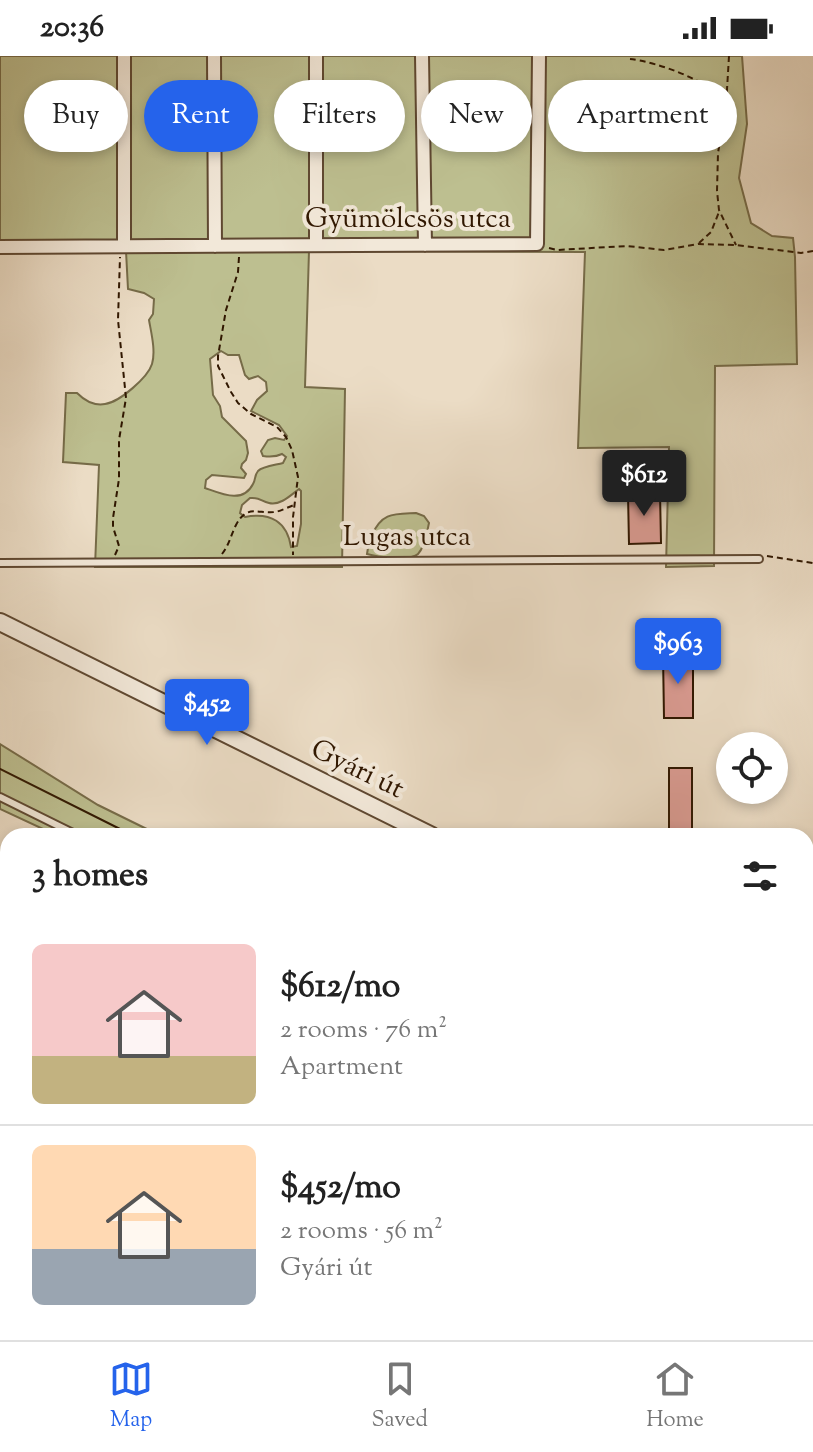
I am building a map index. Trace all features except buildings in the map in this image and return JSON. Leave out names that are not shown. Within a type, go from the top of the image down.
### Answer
[{"type":"street","points":[[122,246],[124,56]]},
{"type":"street","points":[[214,56],[215,246]]},
{"type":"street","points":[[316,56],[316,245]]},
{"type":"street","points":[[422,56],[425,245]]},
{"type":"street","points":[[537,244],[539,56]]},
{"type":"street","name":"Gyümölcsös utca","points":[[0,247],[537,244]]},
{"type":"street","name":"Gyári út","points":[[0,622],[416,828]]},
{"type":"lane","name":"Lugas utca","points":[[0,563],[759,559]]},
{"type":"lane","points":[[0,797],[63,828]]},
{"type":"path","points":[[728,80],[729,56]]},
{"type":"path","points":[[630,59],[655,64],[693,80]]},
{"type":"path","points":[[698,244],[711,232],[719,210],[718,152]]},
{"type":"path","points":[[719,210],[736,245]]},
{"type":"path","name":"Gyümölcsös utca","points":[[537,244],[557,250],[627,246],[664,250],[698,244],[801,253],[813,251]]},
{"type":"path","points":[[109,562],[119,546],[113,518],[119,479],[119,440],[126,398],[118,320],[122,246]]},
{"type":"path","points":[[238,246],[240,260],[226,310],[218,366],[238,403],[251,414],[277,427],[292,450],[298,477],[293,560]]},
{"type":"path","points":[[212,563],[227,547],[236,525],[249,512],[274,512],[295,505]]},
{"type":"path","points":[[759,559],[770,556],[813,563]]},
{"type":"green space","points":[[0,56],[742,56],[747,124],[739,178],[751,223],[772,236],[793,238],[797,364],[715,366],[714,566],[666,567],[669,447],[578,448],[585,252],[309,251],[305,387],[345,389],[342,567],[95,567],[99,465],[63,462],[66,393],[77,393],[97,404],[111,402],[139,382],[152,364],[153,342],[149,320],[153,314],[154,299],[128,289],[126,251],[0,250]],"holes":[[[221,351],[239,355],[249,379],[258,376],[266,382],[267,391],[251,411],[279,425],[287,436],[284,440],[268,440],[261,451],[263,456],[282,454],[286,457],[283,463],[260,469],[249,490],[238,496],[205,488],[206,480],[212,475],[244,478],[246,474],[241,468],[248,453],[246,441],[222,417],[213,395],[210,359]],[[299,489],[297,546],[291,547],[286,531],[276,521],[263,516],[245,517],[240,513],[242,505],[250,498],[277,503]]]},
{"type":"green space","points":[[416,513],[424,516],[429,523],[418,554],[401,558],[367,554],[372,535],[380,522],[395,514]]},
{"type":"green space","points":[[0,744],[98,805],[145,828],[41,828],[0,809]]},
{"type":"tram line","points":[[0,769],[118,828]]}]
